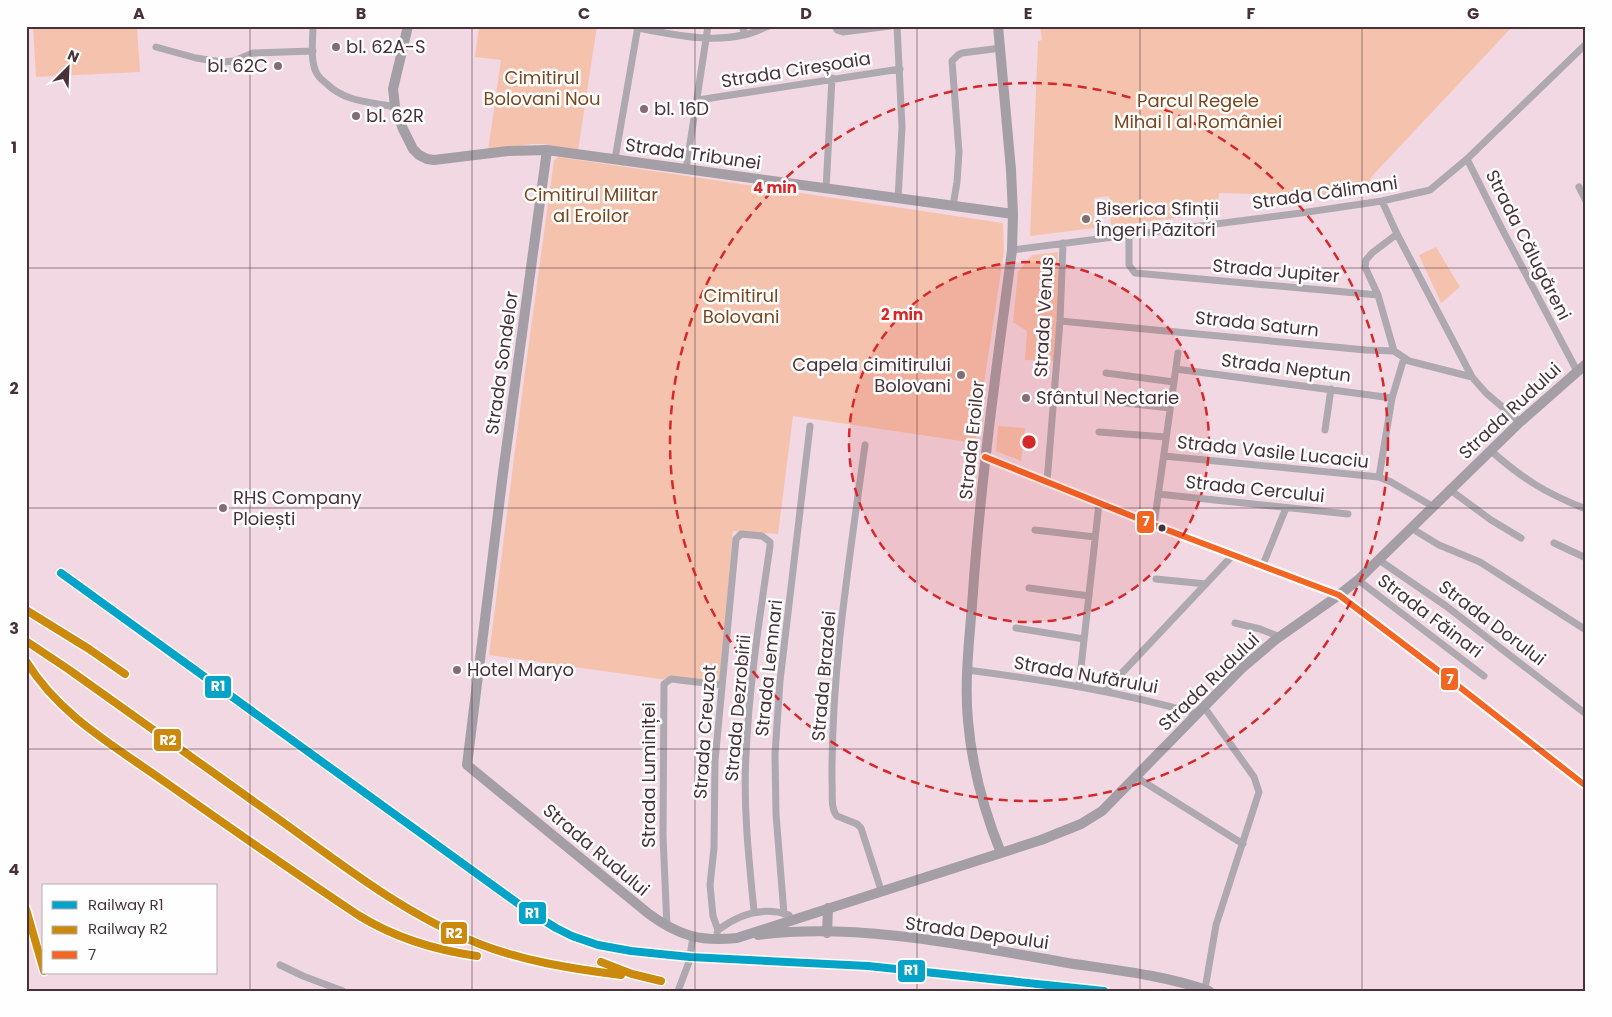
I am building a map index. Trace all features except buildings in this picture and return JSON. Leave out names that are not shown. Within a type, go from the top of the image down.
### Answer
[{"type":"street","points":[[312,26],[316,73],[334,91],[345,98],[395,107]]},
{"type":"street","points":[[408,26],[393,89],[395,107],[403,129],[413,149],[419,156],[427,160],[516,150],[547,150]]},
{"type":"street","points":[[686,170],[708,26]]},
{"type":"street","points":[[742,26],[745,35]]},
{"type":"street","points":[[615,159],[638,27],[707,38],[745,35],[769,26]]},
{"type":"street","points":[[835,26],[837,30],[843,32],[890,26]]},
{"type":"street","points":[[897,26],[902,127],[898,199]]},
{"type":"street","name":"Strada Eroilor","points":[[998,26],[1013,214],[1012,250],[985,457],[974,571],[967,670],[967,711],[970,742],[987,814],[1001,853]]},
{"type":"street","name":"Strada Călimani","points":[[1012,250],[1301,213],[1382,201],[1430,190],[1466,159],[1586,44]]},
{"type":"street","points":[[156,47],[196,58],[222,62],[234,61],[253,53],[313,51]]},
{"type":"street","points":[[953,206],[959,152],[952,61],[962,53],[1001,48]]},
{"type":"street","name":"Strada Cireșoaia","points":[[698,100],[900,68]]},
{"type":"street","points":[[826,189],[832,78]]},
{"type":"street","name":"Strada Tribunei","points":[[547,150],[1013,214]]},
{"type":"street","name":"Strada Sondelor","points":[[467,765],[504,463],[547,150]]},
{"type":"street","name":"Strada Călugăreni","points":[[1466,159],[1500,225],[1582,368]]},
{"type":"street","points":[[1579,187],[1586,201]]},
{"type":"street","points":[[1382,201],[1397,234],[1472,377],[1486,393],[1520,422]]},
{"type":"street","name":"Strada Jupiter","points":[[1129,234],[1129,266],[1135,273],[1378,295]]},
{"type":"street","name":"Strada Jupiter","points":[[1378,295],[1366,272],[1366,260],[1372,253],[1397,234]]},
{"type":"street","name":"Strada Venus","points":[[1047,482],[1060,321],[1063,243]]},
{"type":"street","points":[[1378,295],[1394,350],[1404,358],[1418,364],[1472,377]]},
{"type":"street","name":"Strada Saturn","points":[[1060,321],[1366,350],[1394,350]]},
{"type":"street","points":[[1154,525],[1178,353]]},
{"type":"street","points":[[1379,477],[1392,398],[1404,358]]},
{"type":"street","name":"Strada Rudului","points":[[467,765],[645,911],[667,927],[693,937],[716,935],[737,938],[1061,833],[1089,820],[1109,805],[1241,668],[1358,580],[1490,450],[1582,368]]},
{"type":"street","name":"Strada Neptun","points":[[1176,369],[1392,398]]},
{"type":"street","points":[[1106,374],[1174,382]]},
{"type":"street","points":[[1325,430],[1331,389]]},
{"type":"street","points":[[1108,401],[1170,408]]},
{"type":"street","name":"Strada Lemnari","points":[[784,914],[776,814],[775,754],[780,681],[810,426]]},
{"type":"street","points":[[1099,432],[1166,437]]},
{"type":"street","name":"Strada Brazdei","points":[[865,445],[836,679],[832,768],[833,807],[837,816],[860,826],[881,890]]},
{"type":"street","points":[[1490,450],[1532,484],[1558,498],[1586,509]]},
{"type":"street","name":"Strada Vasile Lucaciu","points":[[1164,456],[1379,477],[1432,506]]},
{"type":"street","points":[[985,457],[1154,525],[1338,595],[1433,666],[1586,786]]},
{"type":"street","points":[[1449,489],[1491,520],[1521,538]]},
{"type":"street","name":"Strada Cercului","points":[[1158,494],[1348,514]]},
{"type":"street","points":[[1079,686],[1099,503]]},
{"type":"street","points":[[1262,567],[1286,508]]},
{"type":"street","points":[[1411,528],[1439,545],[1480,562],[1586,630]]},
{"type":"street","points":[[1035,530],[1095,537]]},
{"type":"street","name":"Strada Dezrobirii","points":[[738,536],[741,534],[762,536],[770,542],[753,674],[745,757],[748,847],[754,911]]},
{"type":"street","name":"Strada Creuzot","points":[[716,935],[710,877],[714,848],[715,761],[735,546],[738,536]]},
{"type":"street","points":[[1554,543],[1586,558]]},
{"type":"street","points":[[1105,691],[1233,555]]},
{"type":"street","name":"Strada Dorului","points":[[1379,560],[1446,606],[1586,714]]},
{"type":"street","points":[[1156,579],[1206,584]]},
{"type":"street","name":"Strada Făinari","points":[[1358,580],[1484,676]]},
{"type":"street","points":[[1029,588],[1089,596]]},
{"type":"street","points":[[1235,623],[1260,628],[1280,637]]},
{"type":"street","points":[[1016,628],[1084,639]]},
{"type":"street","name":"Strada Nufărului","points":[[967,670],[1079,686],[1200,710]]},
{"type":"street","name":"Strada Luminiței","points":[[667,927],[663,836],[664,684],[671,679],[722,685]]},
{"type":"street","points":[[1200,710],[1239,754],[1258,784],[1259,792],[1216,925],[1207,990]]},
{"type":"street","points":[[1136,777],[1243,844]]},
{"type":"street","points":[[826,932],[828,908]]},
{"type":"street","points":[[716,935],[736,918],[754,911],[763,910],[796,918]]},
{"type":"street","name":"Strada Depoului","points":[[737,938],[826,932],[898,937],[994,950],[1127,973],[1207,990]]},
{"type":"street","points":[[678,991],[689,962],[693,937]]},
{"type":"street","points":[[280,965],[343,991]]},
{"type":"green space","points":[[33,26],[137,26],[140,72],[36,77]]},
{"type":"green space","name":"Cimitirul Bolovani Nou","points":[[479,26],[597,26],[578,151],[543,144],[531,144],[488,151],[501,60],[475,57]]},
{"type":"green space","name":"Parcul Regele Mihai I al României","points":[[1040,26],[1513,26],[1373,175],[1365,188],[1332,196],[1219,193],[1217,213],[1111,226],[1109,196],[1094,198],[1094,228],[1030,236],[1038,41],[1042,40]]},
{"type":"green space","name":"Cimitirul Bolovani","points":[[559,157],[1003,223],[1004,252],[975,443],[793,416],[778,534],[733,531],[720,682],[660,679],[489,655],[554,160]]},
{"type":"green space","points":[[1436,247],[1460,287],[1441,303],[1419,255]]},
{"type":"green space","points":[[1058,252],[1057,359],[1053,361],[1025,360],[1027,331],[1013,322],[1018,272],[1032,255]]},
{"type":"green space","points":[[998,426],[1025,428],[1021,461],[996,451]]},
{"type":"rail line","name":"R1","points":[[61,573],[527,910],[572,936],[598,945],[631,951],[690,957],[868,966],[1104,991]]},
{"type":"rail line","name":"R2","points":[[26,610],[125,674]]},
{"type":"rail line","name":"R2","points":[[26,641],[122,707],[353,873],[425,919],[477,943],[512,955],[566,967],[621,975]]},
{"type":"rail line","name":"R2","points":[[26,661],[55,698],[71,714],[107,742],[358,915],[386,930],[416,942],[477,956]]},
{"type":"rail line","name":"R2","points":[[26,909],[42,964]]},
{"type":"rail line","name":"R2","points":[[601,962],[632,974],[661,981]]},
{"type":"transit line","name":"7","points":[[985,457],[1154,525],[1339,595],[1586,786]]},
{"type":"place","name":"bl. 62A-S","points":[[336,47]]},
{"type":"place","name":"bl. 62C","points":[[278,66]]},
{"type":"place","name":"bl. 16D","points":[[644,109]]},
{"type":"place","name":"bl. 62R","points":[[356,116]]},
{"type":"place","name":"Biserica Sfinții Îngeri Păzitori","points":[[1086,219]]},
{"type":"place","name":"Capela cimitirului Bolovani","points":[[961,375]]},
{"type":"place","name":"Sfântul Nectarie","points":[[1026,398]]},
{"type":"place","name":"RHS Company Ploiești","points":[[223,508]]},
{"type":"place","name":"Hotel Maryo","points":[[457,670]]},
{"type":"park label","name":"Cimitirul Militar al Eroilor","points":[[591,205]]}]
